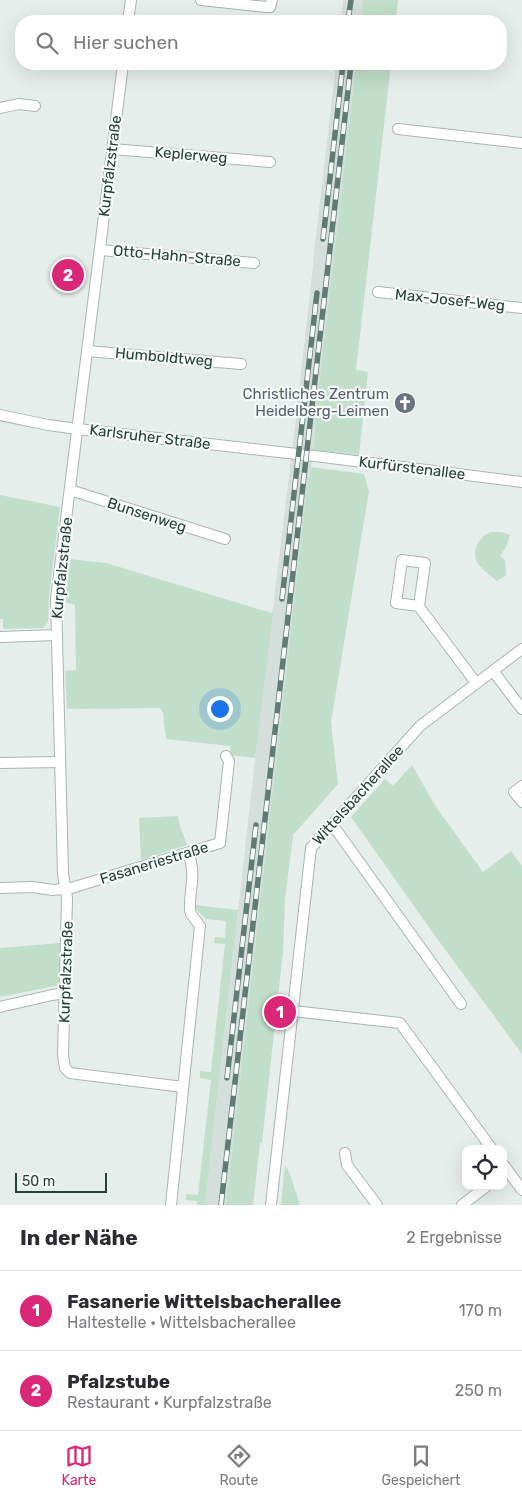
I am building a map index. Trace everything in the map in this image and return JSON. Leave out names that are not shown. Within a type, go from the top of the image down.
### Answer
[{"type":"street","points":[[129,15],[131,0]]},
{"type":"street","points":[[201,0],[262,7],[271,3]]},
{"type":"street","name":"Kurpfalzstraße","points":[[122,70],[56,599],[63,874],[68,901],[63,1055],[65,1068],[70,1073],[183,1087]]},
{"type":"street","points":[[0,108],[19,104],[35,106]]},
{"type":"street","points":[[398,129],[522,144]]},
{"type":"street","name":"Keplerweg","points":[[112,149],[270,162]]},
{"type":"street","name":"Otto-Hahn-Straße","points":[[100,250],[254,263]]},
{"type":"street","name":"Max-Josef-Weg","points":[[378,292],[522,308]]},
{"type":"street","name":"Humboldtweg","points":[[87,351],[241,364]]},
{"type":"street","name":"Karlsruher Straße","points":[[0,414],[48,425],[302,455]]},
{"type":"street","name":"Kurfürstenallee","points":[[302,455],[522,482]]},
{"type":"street","name":"Bunsenweg","points":[[70,490],[224,539]]},
{"type":"street","points":[[419,606],[396,603],[402,560],[425,564],[419,606],[476,683]]},
{"type":"street","points":[[0,637],[57,635]]},
{"type":"street","name":"Wittelsbacherallee","points":[[271,1205],[311,848],[420,726],[522,649]]},
{"type":"street","points":[[493,671],[522,710]]},
{"type":"street","name":"Fasaneriestraße","points":[[0,888],[65,889],[220,843],[229,761],[226,756]]},
{"type":"street","points":[[0,763],[60,762]]},
{"type":"street","points":[[522,786],[514,792],[522,802]]},
{"type":"street","points":[[332,824],[461,1004]]},
{"type":"street","points":[[171,1205],[200,926],[190,910],[194,870],[188,853]]},
{"type":"street","points":[[0,1007],[65,993]]},
{"type":"street","points":[[293,1011],[400,1023],[489,1145]]},
{"type":"street","points":[[345,1153],[346,1165],[377,1205]]},
{"type":"street","points":[[507,1172],[522,1190]]},
{"type":"street","points":[[462,1205],[482,1190]]},
{"type":"shaded area","points":[[343,0],[363,0],[362,15],[342,15]]},
{"type":"shaded area","points":[[335,70],[355,70],[317,403],[314,450],[310,479],[308,479],[226,1205],[205,1205],[263,688]]},
{"type":"green space","points":[[363,0],[398,0],[397,15],[362,15]]},
{"type":"green space","points":[[355,70],[390,70],[356,370],[368,372],[359,455],[314,450],[317,403]]},
{"type":"green space","points":[[311,467],[364,474],[369,491],[331,722],[338,784],[293,835],[285,899],[283,952],[262,1143],[260,1143],[253,1205],[226,1205],[308,478],[310,478]]},
{"type":"green space","points":[[0,495],[60,507],[49,596],[48,622],[43,628],[6,629],[3,628],[3,619],[0,619]]},
{"type":"green space","points":[[491,532],[501,532],[510,535],[507,545],[500,556],[505,560],[506,575],[497,581],[479,565],[475,555],[479,541]]},
{"type":"green space","points":[[69,559],[106,563],[273,613],[255,758],[230,755],[230,746],[166,739],[163,713],[160,708],[67,709],[65,671],[76,670],[75,605],[64,602]]},
{"type":"green space","points":[[412,765],[436,807],[483,872],[511,851],[522,866],[522,1054],[351,817],[385,779],[393,786]]},
{"type":"green space","points":[[178,816],[187,845],[141,860],[139,818]]},
{"type":"green space","points":[[195,905],[238,910],[205,1205],[197,1205],[197,1201],[186,1200],[186,1194],[198,1195],[211,1080],[200,1078],[200,1071],[211,1072],[225,944],[214,943],[215,937],[225,938],[226,921],[206,919],[195,908]]},
{"type":"green space","points":[[60,943],[60,985],[0,997],[0,948]]},
{"type":"green space","points":[[285,1165],[290,1174],[300,1205],[281,1205]]},
{"type":"railway","points":[[349,15],[351,0]]},
{"type":"railway","points":[[323,239],[342,70]]},
{"type":"railway","points":[[221,1205],[350,70]]},
{"type":"railway","points":[[282,599],[317,293]]},
{"type":"railway","points":[[227,1078],[256,825]]},
{"type":"place","name":"Pfalzstube","points":[[68,275]]},
{"type":"place","name":"Christliches Zentrum Heidelberg-Leimen","points":[[405,403]]},
{"type":"place","name":"Fasanerie Wittelsbacherallee","points":[[280,1012]]}]
